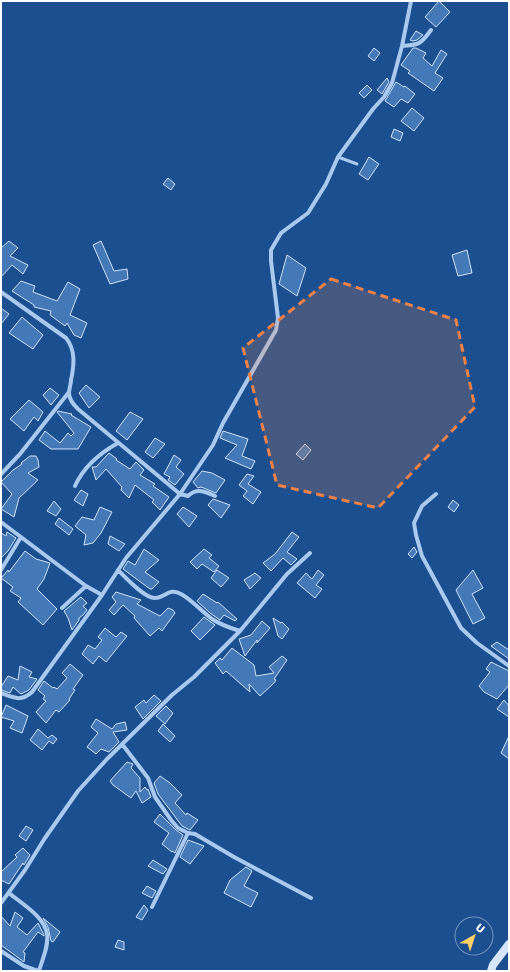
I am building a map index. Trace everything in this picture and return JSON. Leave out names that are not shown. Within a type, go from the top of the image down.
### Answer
[{"type":"street","points":[[1,693],[17,699],[26,698],[32,692],[102,595],[126,558],[180,494],[213,445],[223,423],[276,330],[278,318],[272,277],[271,250],[285,228],[298,221],[308,213],[326,184],[338,157],[373,109],[384,97],[392,83],[402,46],[411,1]]},
{"type":"street","points":[[402,46],[417,45],[423,41],[431,30]]},
{"type":"street","points":[[1,292],[66,338],[70,343],[73,361],[69,392],[73,404],[78,409],[180,494],[188,496],[193,492],[201,491],[215,496]]},
{"type":"street","points":[[1,474],[20,454],[69,392]]},
{"type":"street","points":[[75,486],[78,479],[89,464],[104,450],[118,443]]},
{"type":"street","points":[[436,494],[422,506],[414,523],[422,556],[461,628],[477,643],[509,666]]},
{"type":"street","points":[[1,522],[86,586],[102,595]]},
{"type":"street","points":[[1,570],[20,537]]},
{"type":"street","points":[[1,903],[78,791],[122,744],[172,695],[194,677],[240,631],[287,574],[310,553]]},
{"type":"street","points":[[118,570],[148,596],[155,598],[173,591],[177,592],[212,619],[226,627],[240,631]]},
{"type":"street","points":[[62,608],[86,586]]},
{"type":"street","points":[[122,744],[145,774],[155,797],[178,828],[188,833],[195,834],[234,857],[311,898]]},
{"type":"street","points":[[152,907],[188,833]]},
{"type":"street","points":[[1,951],[24,966],[38,971],[47,945],[47,933],[37,915],[9,893]]},
{"type":"street","points":[[491,971],[493,965],[509,944]]},
{"type":"lane","points":[[338,157],[357,164]]},
{"type":"highlighted area","points":[[331,279],[456,320],[475,407],[378,508],[277,485],[243,348]]},
{"type":"building","points":[[439,1],[450,12],[436,27],[425,17]]},
{"type":"building","points":[[416,31],[423,35],[417,40],[410,40]]},
{"type":"building","points":[[374,48],[380,53],[374,61],[368,56]]},
{"type":"building","points":[[413,48],[426,53],[423,58],[432,66],[441,50],[447,54],[435,73],[443,78],[434,91],[408,73],[410,71],[401,65]]},
{"type":"building","points":[[387,78],[389,82],[382,94],[377,90]]},
{"type":"building","points":[[396,82],[404,87],[405,86],[415,94],[408,103],[401,99],[394,107],[385,101]]},
{"type":"building","points":[[367,85],[372,90],[364,98],[359,93]]},
{"type":"building","points":[[412,108],[424,118],[414,131],[401,121]]},
{"type":"building","points":[[394,129],[403,133],[400,141],[391,137]]},
{"type":"building","points":[[369,157],[379,164],[368,180],[359,174]]},
{"type":"building","points":[[168,178],[175,184],[171,190],[163,184]]},
{"type":"building","points":[[9,241],[18,248],[10,256],[28,265],[23,274],[12,265],[1,277],[1,248]]},
{"type":"building","points":[[101,241],[114,271],[127,269],[128,279],[110,284],[93,245]]},
{"type":"building","points":[[467,250],[472,273],[458,276],[452,255]]},
{"type":"building","points":[[287,255],[306,268],[297,296],[279,284]]},
{"type":"building","points":[[21,281],[35,286],[33,292],[57,301],[68,282],[80,289],[70,315],[87,323],[81,338],[74,335],[67,323],[65,326],[50,315],[51,311],[34,307],[34,305],[12,291]]},
{"type":"building","points":[[1,308],[9,314],[1,324]]},
{"type":"building","points":[[22,317],[43,335],[33,349],[9,333]]},
{"type":"building","points":[[86,385],[100,397],[89,408],[79,393]]},
{"type":"building","points":[[50,388],[59,395],[51,405],[43,395]]},
{"type":"building","points":[[29,400],[43,412],[38,421],[34,417],[24,431],[10,419]]},
{"type":"building","points":[[57,412],[72,414],[71,415],[91,427],[78,449],[51,449],[39,440],[45,431],[60,443],[68,433],[71,436],[74,433]]},
{"type":"building","points":[[130,412],[143,419],[127,440],[116,431]]},
{"type":"building","points":[[223,431],[248,439],[242,456],[255,461],[251,469],[225,458],[237,445],[220,438]]},
{"type":"building","points":[[155,438],[165,444],[153,458],[145,452]]},
{"type":"building","points":[[305,444],[311,450],[303,460],[296,454]]},
{"type":"building","points":[[109,453],[117,459],[116,460],[130,469],[136,462],[144,470],[140,475],[155,484],[153,486],[169,497],[160,510],[152,502],[154,500],[135,485],[129,498],[121,490],[122,487],[106,469],[96,480],[92,467],[96,467]]},
{"type":"building","points":[[174,455],[181,460],[176,467],[184,474],[175,485],[168,480],[170,477],[164,474]]},
{"type":"building","points":[[30,456],[36,456],[39,467],[28,473],[38,480],[19,498],[14,517],[1,509],[12,494],[1,482]]},
{"type":"building","points":[[202,471],[212,473],[225,480],[216,493],[201,487],[198,488],[193,482]]},
{"type":"building","points":[[247,474],[254,476],[248,484],[261,492],[253,504],[243,496],[247,491],[239,485]]},
{"type":"building","points":[[81,490],[88,494],[83,506],[74,500]]},
{"type":"building","points":[[213,499],[230,505],[221,518],[208,505]]},
{"type":"building","points":[[453,500],[459,505],[454,512],[448,507]]},
{"type":"building","points":[[54,501],[61,509],[56,516],[47,511]]},
{"type":"building","points":[[100,507],[112,512],[101,533],[93,543],[84,545],[86,535],[75,526],[82,517],[94,520]]},
{"type":"building","points":[[183,507],[197,516],[189,527],[177,514]]},
{"type":"building","points":[[59,518],[73,529],[69,535],[55,524]]},
{"type":"building","points":[[7,532],[16,538],[8,551],[1,558],[1,533],[6,536]]},
{"type":"building","points":[[292,532],[299,537],[287,552],[297,559],[291,565],[283,558],[271,571],[263,563],[275,554]]},
{"type":"building","points":[[110,536],[125,544],[119,551],[108,544]]},
{"type":"building","points":[[414,547],[417,552],[412,558],[408,554]]},
{"type":"building","points":[[144,549],[159,560],[145,572],[159,582],[152,589],[123,569],[128,561],[135,565]]},
{"type":"building","points":[[204,549],[212,555],[209,558],[219,566],[214,572],[202,564],[197,569],[190,562]]},
{"type":"building","points":[[25,551],[36,559],[50,563],[44,579],[37,589],[57,609],[43,625],[18,602],[21,598],[10,591],[13,587],[1,578],[8,570],[9,572]]},
{"type":"building","points":[[217,570],[229,578],[221,587],[211,578]]},
{"type":"building","points":[[318,570],[324,575],[316,585],[322,589],[315,598],[297,583],[306,573],[312,579]]},
{"type":"building","points":[[473,570],[483,588],[472,594],[485,618],[473,624],[456,590]]},
{"type":"building","points":[[255,573],[261,578],[250,589],[244,580]]},
{"type":"building","points":[[116,592],[141,600],[137,604],[160,616],[168,608],[173,610],[175,613],[162,631],[159,628],[150,636],[134,618],[135,616],[123,605],[114,615],[109,610],[116,602],[112,597]]},
{"type":"building","points":[[203,594],[217,603],[218,602],[237,619],[235,621],[224,615],[220,620],[210,613],[197,601]]},
{"type":"building","points":[[81,597],[87,603],[83,606],[87,610],[79,618],[72,630],[64,611]]},
{"type":"building","points":[[204,617],[215,625],[200,640],[191,631]]},
{"type":"building","points":[[273,618],[281,623],[282,622],[289,629],[282,639],[278,636]]},
{"type":"building","points":[[262,621],[270,628],[257,643],[257,640],[245,656],[239,639],[251,635]]},
{"type":"building","points":[[105,628],[116,637],[121,632],[127,636],[106,662],[99,656],[93,664],[82,654],[88,645],[95,649],[102,640],[98,637]]},
{"type":"building","points":[[497,642],[509,650],[509,659],[491,646]]},
{"type":"building","points":[[232,648],[254,665],[256,676],[274,673],[269,667],[282,656],[287,660],[274,679],[276,680],[274,683],[260,696],[249,684],[250,692],[226,671],[223,674],[215,663],[220,658],[222,660]]},
{"type":"building","points":[[491,662],[509,671],[509,685],[497,699],[484,692],[479,686],[490,672],[486,669]]},
{"type":"building","points":[[70,664],[83,675],[73,689],[75,690],[69,699],[70,700],[59,712],[56,710],[46,723],[36,712],[46,701],[43,699],[45,696],[38,690],[44,681],[53,688],[54,687],[57,689],[67,678],[62,673]]},
{"type":"building","points":[[20,666],[32,672],[29,677],[37,679],[29,690],[21,694],[13,687],[10,693],[1,690],[1,687],[8,676],[18,680]]},
{"type":"building","points":[[154,695],[161,701],[143,719],[135,707],[144,700],[146,703]]},
{"type":"building","points":[[504,700],[509,706],[509,717],[497,709]]},
{"type":"building","points":[[6,705],[28,716],[22,733],[10,728],[14,721],[1,717]]},
{"type":"building","points":[[166,706],[173,713],[165,724],[156,716]]},
{"type":"building","points":[[96,719],[112,729],[116,724],[125,722],[127,730],[113,732],[119,742],[109,752],[101,749],[96,754],[87,747],[98,733],[91,727]]},
{"type":"building","points":[[163,724],[175,736],[170,742],[158,731]]},
{"type":"building","points":[[38,729],[48,738],[52,735],[57,739],[53,744],[49,741],[42,750],[30,740]]},
{"type":"building","points":[[509,736],[509,759],[501,753]]},
{"type":"building","points":[[127,762],[133,764],[131,768],[140,778],[140,792],[145,787],[147,790],[148,789],[151,797],[142,803],[136,791],[131,798],[113,785],[110,781]]},
{"type":"building","points":[[160,776],[170,783],[182,795],[175,803],[186,815],[187,813],[198,820],[190,830],[182,826],[158,794],[154,783]]},
{"type":"building","points":[[160,814],[183,835],[175,853],[162,844],[169,833],[154,822]]},
{"type":"building","points":[[26,826],[33,830],[26,841],[19,836]]},
{"type":"building","points":[[188,840],[204,846],[190,864],[180,857]]},
{"type":"building","points":[[23,848],[30,855],[24,865],[23,863],[9,884],[1,880],[1,872],[17,857],[15,855]]},
{"type":"building","points":[[153,860],[167,869],[163,874],[148,866]]},
{"type":"building","points":[[246,867],[252,871],[244,886],[258,893],[251,907],[224,893],[230,880]]},
{"type":"building","points":[[147,886],[156,891],[152,898],[142,893]]},
{"type":"building","points":[[144,905],[148,910],[142,920],[136,917]]},
{"type":"building","points":[[15,912],[23,918],[17,927],[27,935],[38,923],[44,935],[38,932],[23,952],[25,953],[24,962],[1,945],[1,916],[10,926]]},
{"type":"building","points":[[43,918],[60,932],[53,942],[51,941],[48,927]]},
{"type":"building","points":[[118,940],[124,942],[124,950],[115,947]]}]
